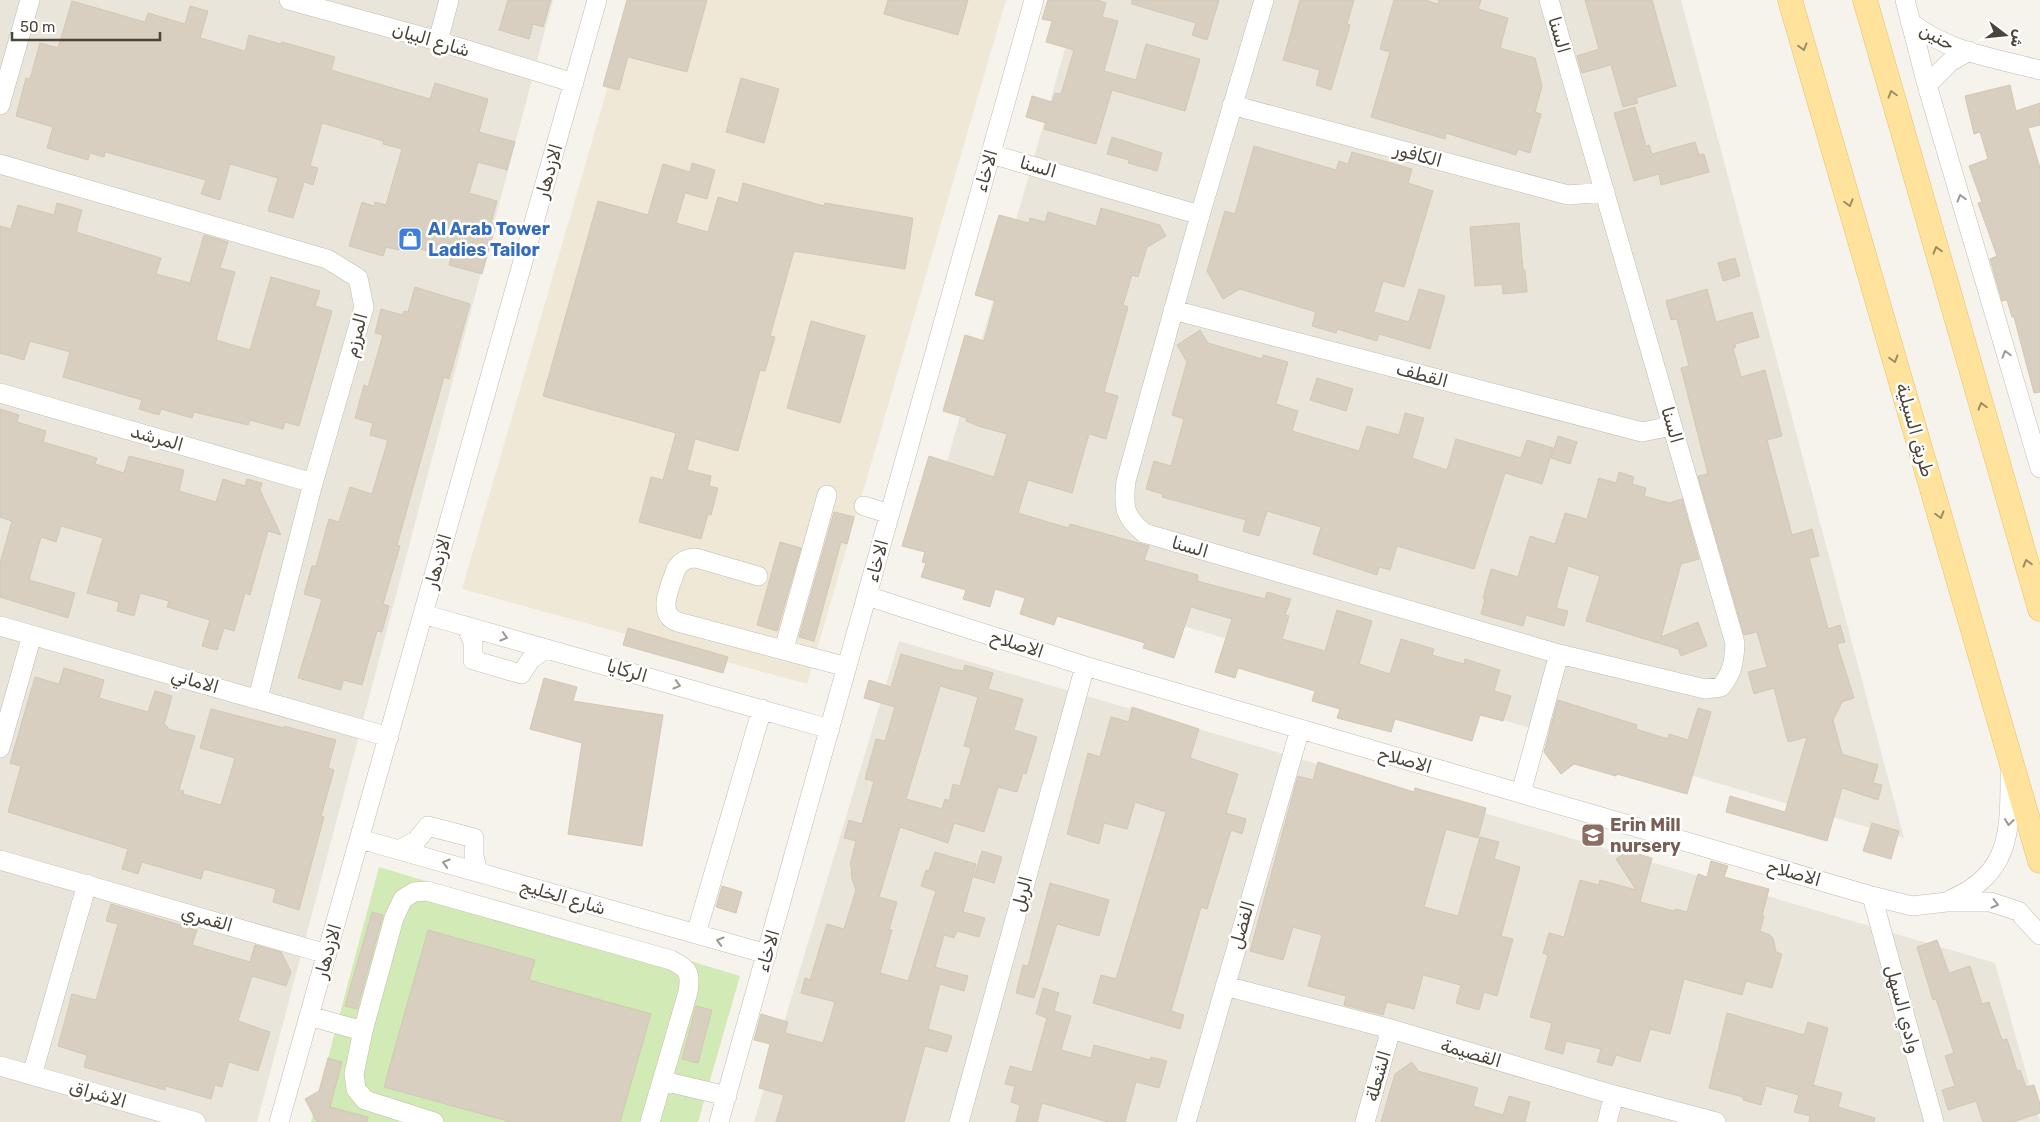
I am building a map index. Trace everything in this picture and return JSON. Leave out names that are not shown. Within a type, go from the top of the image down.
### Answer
[{"type":"main road","name":"طريق السيلية","points":[[1790,0],[2040,860]]},
{"type":"main road","points":[[1865,0],[2040,609]]},
{"type":"street","points":[[0,104],[30,0]]},
{"type":"street","name":"شارع البيان","points":[[289,0],[574,83]]},
{"type":"street","points":[[438,42],[449,0]]},
{"type":"street","name":"الازدهار","points":[[279,1122],[597,0]]},
{"type":"street","name":"الاخاء","points":[[719,1122],[1034,0]]},
{"type":"street","name":"السنا","points":[[1264,0],[1200,215],[1126,481],[1123,503],[1131,522],[1144,533],[1559,654],[1705,689],[1721,687],[1730,675],[1734,662],[1735,644],[1549,0]]},
{"type":"street","points":[[1904,0],[1927,85],[2040,468]]},
{"type":"street","name":"حنين","points":[[1910,22],[1937,41],[1969,52]]},
{"type":"street","points":[[1969,52],[2040,70]]},
{"type":"street","name":"حنين","points":[[1927,85],[1950,62],[1969,52]]},
{"type":"street","name":"الكافور","points":[[1232,106],[1568,196],[1604,192]]},
{"type":"street","name":"السنا","points":[[991,154],[1200,215]]},
{"type":"street","name":"المرزم","points":[[0,164],[327,259],[358,278],[364,307],[313,484],[258,698]]},
{"type":"street","name":"القطف","points":[[1173,310],[1642,432],[1672,426]]},
{"type":"street","name":"المرشد","points":[[0,393],[313,484]]},
{"type":"street","points":[[784,649],[827,495]]},
{"type":"street","points":[[864,506],[890,514]]},
{"type":"street","points":[[758,576],[696,558],[689,558],[679,564],[676,569],[666,605],[668,616],[678,622],[847,667]]},
{"type":"street","name":"الاصلاح","points":[[867,596],[1085,666],[1872,896],[1912,906],[1947,902],[1990,902],[2018,911],[2040,935]]},
{"type":"street","name":"الركايا","points":[[423,614],[830,728]]},
{"type":"street","name":"الاماني","points":[[0,626],[258,698],[389,737]]},
{"type":"street","points":[[466,626],[473,642],[474,660],[520,674],[531,659],[546,648]]},
{"type":"street","points":[[0,748],[32,635]]},
{"type":"street","points":[[1521,794],[1559,654]]},
{"type":"street","name":"الربل","points":[[959,1122],[1085,666]]},
{"type":"street","points":[[696,934],[762,709]]},
{"type":"street","name":"الفضل","points":[[1186,1122],[1300,728]]},
{"type":"street","name":"الاصلاح","points":[[1947,902],[1961,895],[1985,877],[1994,867],[2005,844],[2010,823],[2010,756]]},
{"type":"street","points":[[399,850],[416,841],[428,826],[474,838],[474,856],[486,875],[485,908]]},
{"type":"street","name":"شارع الخليج","points":[[360,839],[767,954]]},
{"type":"street","name":"القمري","points":[[0,860],[327,954]]},
{"type":"street","points":[[32,1075],[87,884]]},
{"type":"street","points":[[434,1122],[365,1100],[356,1088],[354,1074],[363,1031],[394,918],[403,899],[414,892],[427,891],[671,960],[685,967],[690,978],[688,992],[650,1122]]},
{"type":"street","name":"وادي السهل","points":[[1872,896],[1934,1122]]},
{"type":"street","points":[[650,954],[658,923]]},
{"type":"street","name":"القصيمة","points":[[1225,986],[1391,1029],[1614,1095],[1716,1122]]},
{"type":"street","points":[[309,1016],[363,1031]]},
{"type":"street","name":"الشعلة","points":[[1365,1122],[1391,1029]]},
{"type":"street","name":"الاشراق","points":[[0,1066],[196,1122]]},
{"type":"street","points":[[663,1081],[727,1096]]},
{"type":"street","points":[[1606,1122],[1614,1095]]},
{"type":"shaded area","points":[[0,0],[553,0],[257,1122],[0,1122]]},
{"type":"shaded area","points":[[633,0],[1006,0],[807,684],[462,589]]},
{"type":"shaded area","points":[[1079,0],[1681,0],[1904,838],[922,549]]},
{"type":"shaded area","points":[[899,641],[1995,963],[2040,1122],[754,1122]]},
{"type":"green space","points":[[379,867],[740,976],[698,1122],[311,1122]]},
{"type":"building","points":[[508,0],[551,0],[543,27],[533,24],[529,39],[499,30]]},
{"type":"building","points":[[627,0],[707,0],[687,72],[628,57],[619,90],[603,86]]},
{"type":"building","points":[[888,0],[968,0],[958,35],[884,14]]},
{"type":"building","points":[[1048,0],[1097,0],[1106,3],[1102,17],[1118,21],[1104,71],[1136,80],[1146,44],[1200,59],[1185,111],[1112,90],[1096,144],[1044,129],[1046,123],[1026,117],[1032,96],[1052,102],[1055,93],[1061,94],[1074,50],[1046,42],[1052,21],[1042,19]]},
{"type":"building","points":[[1132,0],[1219,0],[1207,40],[1192,35],[1196,23],[1132,4]]},
{"type":"building","points":[[1300,0],[1354,0],[1347,24],[1350,25],[1331,90],[1316,85],[1320,70],[1283,60]]},
{"type":"building","points":[[1394,0],[1425,0],[1438,4],[1439,0],[1481,0],[1478,9],[1508,18],[1500,48],[1535,58],[1542,86],[1535,112],[1541,114],[1530,153],[1518,149],[1516,155],[1446,133],[1445,139],[1371,117],[1390,52],[1380,49]]},
{"type":"building","points":[[1585,0],[1652,0],[1676,86],[1636,98],[1638,103],[1623,107],[1611,65],[1582,73],[1577,56],[1599,49]]},
{"type":"building","points":[[72,1],[145,22],[148,13],[185,24],[190,6],[208,11],[200,38],[245,51],[249,35],[335,57],[331,70],[430,99],[435,83],[488,99],[479,132],[515,142],[507,170],[478,162],[469,193],[497,201],[491,223],[496,224],[482,274],[449,265],[451,258],[401,243],[399,250],[386,247],[383,256],[349,246],[362,202],[374,206],[375,202],[386,205],[402,149],[383,144],[384,141],[322,123],[310,166],[318,168],[313,185],[304,182],[293,218],[268,211],[278,178],[230,164],[220,200],[201,194],[206,180],[105,152],[104,157],[90,153],[88,160],[47,148],[53,127],[16,116],[26,78],[30,79],[40,43],[58,48]]},
{"type":"building","points":[[741,78],[779,89],[764,143],[726,132]]},
{"type":"building","points":[[2010,85],[2016,111],[2040,103],[2040,125],[2028,128],[2040,168],[2040,392],[2034,393],[2014,317],[2012,317],[2007,300],[2002,301],[1990,259],[1997,256],[1978,203],[1982,202],[1969,166],[1988,159],[1980,132],[1974,134],[1965,96]]},
{"type":"building","points":[[1635,107],[1646,146],[1649,145],[1652,154],[1695,142],[1699,155],[1704,154],[1709,172],[1661,185],[1659,174],[1634,181],[1614,113]]},
{"type":"building","points":[[1112,137],[1162,153],[1157,171],[1128,163],[1129,160],[1107,154]]},
{"type":"building","points":[[1254,146],[1336,170],[1339,161],[1348,164],[1352,152],[1412,169],[1408,183],[1433,191],[1404,287],[1383,281],[1374,312],[1409,322],[1419,289],[1445,296],[1430,349],[1379,334],[1377,341],[1337,329],[1336,333],[1312,326],[1316,312],[1240,289],[1223,299],[1207,271],[1225,211],[1235,214]]},
{"type":"building","points":[[692,163],[715,170],[707,199],[685,193],[676,223],[708,232],[718,197],[738,203],[743,183],[824,206],[825,203],[913,218],[905,269],[794,251],[770,336],[775,337],[765,371],[760,370],[738,451],[695,439],[687,470],[711,476],[709,486],[718,488],[711,515],[708,514],[701,539],[639,522],[651,477],[663,480],[676,433],[543,396],[598,201],[648,215],[663,164],[690,172]]},
{"type":"building","points":[[57,203],[82,210],[76,232],[161,258],[156,274],[190,283],[204,235],[228,242],[220,268],[235,272],[216,340],[250,350],[271,277],[320,291],[315,306],[332,311],[299,426],[285,422],[283,429],[250,420],[248,425],[194,412],[192,418],[161,409],[159,415],[139,409],[142,400],[63,377],[70,352],[30,341],[24,360],[0,353],[0,226],[11,229],[18,205],[54,215]]},
{"type":"building","points":[[1101,208],[1160,225],[1166,236],[1147,247],[1138,277],[1132,275],[1123,305],[1128,307],[1104,392],[1118,396],[1106,439],[1089,434],[1072,493],[1028,480],[1018,513],[1068,528],[1070,524],[1149,546],[1144,560],[1198,575],[1197,581],[1265,599],[1267,592],[1291,599],[1285,615],[1289,616],[1282,639],[1325,651],[1337,610],[1372,621],[1359,664],[1390,674],[1401,639],[1434,649],[1432,655],[1464,664],[1465,659],[1500,670],[1494,691],[1511,696],[1503,721],[1480,715],[1472,741],[1395,719],[1391,732],[1337,718],[1340,709],[1312,701],[1315,691],[1238,668],[1235,678],[1215,672],[1232,619],[1191,607],[1174,658],[1143,648],[1145,643],[1057,616],[1054,625],[1020,614],[1025,598],[995,589],[990,607],[963,599],[966,590],[921,577],[926,563],[922,562],[925,552],[902,546],[929,456],[994,477],[1007,434],[981,427],[966,421],[967,418],[943,411],[965,335],[984,341],[995,301],[975,295],[999,215],[1029,223],[1030,218],[1045,222],[1048,212],[1096,226]]},
{"type":"building","points":[[1519,223],[1527,292],[1503,294],[1502,284],[1475,286],[1470,227]]},
{"type":"building","points":[[1735,258],[1740,276],[1723,281],[1718,263]]},
{"type":"building","points":[[415,287],[470,304],[449,379],[444,377],[397,545],[400,546],[383,604],[389,606],[382,632],[377,631],[362,685],[343,680],[341,690],[298,678],[322,599],[304,594],[312,566],[316,566],[329,519],[339,522],[350,487],[372,494],[388,440],[370,435],[373,423],[355,418],[364,385],[368,387],[383,335],[375,333],[381,309],[402,315],[404,311],[408,312]]},
{"type":"building","points":[[1707,289],[1716,322],[1752,312],[1759,337],[1735,344],[1736,347],[1733,348],[1741,377],[1765,370],[1782,436],[1767,440],[1792,535],[1812,529],[1819,556],[1809,558],[1828,629],[1840,625],[1845,642],[1837,644],[1854,698],[1842,702],[1833,720],[1842,754],[1878,765],[1873,783],[1882,785],[1878,800],[1842,788],[1827,841],[1726,812],[1730,796],[1785,812],[1807,737],[1788,742],[1774,688],[1754,694],[1748,672],[1767,667],[1757,632],[1744,635],[1698,476],[1708,474],[1681,368],[1689,366],[1677,319],[1671,320],[1666,301]]},
{"type":"building","points":[[811,321],[865,336],[840,423],[787,408]]},
{"type":"building","points":[[1200,330],[1208,343],[1262,359],[1263,355],[1288,362],[1276,404],[1298,411],[1292,431],[1359,451],[1367,426],[1399,435],[1405,413],[1424,418],[1412,458],[1447,470],[1456,439],[1521,458],[1527,440],[1553,448],[1542,484],[1505,473],[1474,569],[1397,546],[1390,570],[1379,567],[1377,575],[1313,554],[1321,527],[1267,511],[1259,536],[1243,531],[1246,520],[1162,497],[1163,494],[1146,489],[1154,461],[1171,466],[1184,419],[1172,415],[1187,362],[1177,345]]},
{"type":"building","points":[[1317,378],[1353,389],[1346,411],[1310,400]]},
{"type":"building","points":[[0,409],[19,415],[17,422],[46,431],[43,442],[97,458],[95,464],[124,473],[129,456],[184,470],[179,491],[216,502],[223,479],[245,486],[247,479],[262,483],[260,490],[281,535],[268,531],[250,595],[245,593],[234,631],[224,628],[217,650],[202,646],[210,620],[167,607],[169,601],[140,593],[134,616],[117,611],[119,602],[87,593],[103,538],[61,526],[56,542],[41,537],[29,580],[75,593],[68,618],[0,597],[0,563],[12,521],[0,517]]},
{"type":"building","points":[[1558,436],[1577,442],[1570,464],[1551,458]]},
{"type":"building","points":[[1619,472],[1634,477],[1632,484],[1646,488],[1644,496],[1669,503],[1682,499],[1699,559],[1681,564],[1661,637],[1698,622],[1707,646],[1681,656],[1678,649],[1586,621],[1600,576],[1568,566],[1556,608],[1568,611],[1564,626],[1526,615],[1523,626],[1481,614],[1485,599],[1483,598],[1491,569],[1518,577],[1530,536],[1555,544],[1565,513],[1587,519],[1599,478],[1616,483]]},
{"type":"building","points":[[834,512],[854,517],[847,544],[841,542],[814,641],[799,637]]},
{"type":"building","points":[[780,542],[801,548],[777,631],[757,625]]},
{"type":"building","points":[[628,628],[728,657],[723,673],[623,645]]},
{"type":"building","points":[[901,654],[952,669],[963,671],[965,665],[993,673],[988,689],[1023,699],[1014,730],[1037,737],[1026,774],[1023,773],[1017,792],[998,787],[984,832],[954,823],[948,843],[900,827],[879,897],[897,902],[889,930],[892,930],[880,973],[908,981],[936,891],[921,886],[926,870],[929,871],[935,852],[976,864],[963,912],[985,918],[979,937],[957,931],[954,938],[944,935],[935,967],[968,976],[964,991],[940,984],[928,1029],[952,1036],[947,1052],[925,1046],[904,1122],[776,1122],[784,1095],[759,1088],[770,1044],[754,1040],[761,1014],[788,1022],[785,1033],[823,1043],[835,1002],[801,993],[805,978],[810,980],[827,924],[844,929],[856,890],[850,865],[856,841],[844,838],[849,820],[862,824],[874,781],[865,779],[876,739],[885,741],[895,707],[864,698],[869,680],[891,687]],"holes":[[[940,686],[978,697],[964,746],[971,748],[960,786],[953,784],[949,801],[945,799],[942,809],[906,799]]]},
{"type":"building","points":[[64,668],[104,680],[99,698],[148,712],[155,691],[172,696],[164,725],[168,729],[195,736],[179,790],[184,791],[183,794],[221,805],[235,758],[200,748],[211,709],[336,740],[328,768],[334,770],[321,816],[324,817],[299,910],[273,902],[276,889],[204,869],[201,879],[142,862],[138,874],[122,869],[128,849],[8,812],[21,766],[10,763],[35,677],[59,684]]},
{"type":"building","points":[[544,678],[577,687],[573,701],[663,715],[642,846],[568,834],[582,743],[530,729]]},
{"type":"building","points":[[1558,700],[1637,725],[1636,729],[1668,739],[1669,734],[1688,740],[1698,708],[1711,712],[1687,794],[1574,764],[1561,774],[1544,752]]},
{"type":"building","points":[[1132,707],[1199,729],[1190,758],[1238,774],[1226,813],[1246,819],[1242,834],[1231,830],[1207,909],[1201,907],[1171,1011],[1184,1015],[1180,1029],[1093,1003],[1101,975],[1116,979],[1166,812],[1135,802],[1127,829],[1104,823],[1099,844],[1067,834],[1088,753],[1100,757],[1111,717],[1129,722]]},
{"type":"building","points":[[1318,762],[1414,792],[1415,788],[1486,808],[1478,838],[1446,829],[1424,907],[1458,916],[1480,837],[1499,842],[1494,859],[1520,867],[1501,936],[1513,939],[1497,996],[1484,992],[1479,1010],[1456,1003],[1461,985],[1423,975],[1414,1009],[1387,1002],[1383,1015],[1344,1005],[1346,996],[1308,986],[1322,935],[1293,927],[1283,960],[1250,951],[1298,776],[1313,780]]},
{"type":"building","points":[[1872,823],[1899,831],[1891,859],[1863,851]]},
{"type":"building","points":[[982,851],[1002,857],[994,883],[974,877]]},
{"type":"building","points":[[1628,851],[1652,858],[1640,902],[1674,911],[1675,909],[1687,912],[1698,874],[1707,877],[1711,861],[1728,866],[1724,877],[1769,889],[1760,931],[1773,938],[1776,952],[1782,954],[1772,988],[1746,981],[1742,995],[1684,979],[1670,1034],[1650,1029],[1640,1062],[1616,1055],[1612,1066],[1597,1062],[1601,1049],[1566,1041],[1563,1054],[1545,1049],[1552,1023],[1530,1017],[1548,955],[1543,953],[1549,933],[1564,937],[1580,880],[1599,885],[1600,880],[1636,890],[1616,859]]},
{"type":"building","points":[[1050,883],[1109,900],[1099,936],[1057,924],[1034,998],[1016,993],[1023,965],[1028,966]]},
{"type":"building","points":[[722,886],[742,892],[736,913],[716,907]]},
{"type":"building","points":[[111,904],[197,930],[192,945],[250,962],[255,945],[281,952],[291,972],[286,986],[252,976],[238,1021],[270,1032],[258,1071],[229,1062],[222,1087],[215,1085],[211,1099],[166,1086],[165,1090],[84,1067],[87,1055],[58,1046],[72,994],[96,1000],[118,924],[106,921]]},
{"type":"building","points":[[372,912],[383,915],[357,1009],[345,1006]]},
{"type":"building","points":[[428,930],[535,960],[529,980],[651,1014],[620,1122],[511,1122],[384,1087]]},
{"type":"building","points":[[1937,940],[1949,973],[1970,966],[1982,1004],[1989,1002],[2002,1040],[2007,1039],[2017,1071],[2020,1070],[2026,1087],[2034,1085],[2040,1104],[2040,1113],[2013,1122],[1983,1122],[1976,1101],[1948,1110],[1942,1090],[1955,1086],[1945,1056],[1954,1053],[1936,999],[1933,1000],[1917,947]]},
{"type":"building","points":[[1043,988],[1059,993],[1054,1011],[1071,1016],[1061,1050],[1091,1058],[1094,1045],[1150,1060],[1151,1057],[1167,1061],[1159,1088],[1136,1082],[1125,1122],[1108,1122],[1042,1103],[1037,1122],[1016,1122],[1020,1105],[1011,1102],[1015,1086],[1005,1084],[1010,1066],[1032,1072],[1047,1018],[1036,1014]]},
{"type":"building","points":[[696,1006],[712,1010],[698,1063],[682,1059]]},
{"type":"building","points":[[1727,1013],[1804,1035],[1808,1022],[1828,1028],[1813,1085],[1842,1093],[1838,1107],[1875,1118],[1874,1122],[1809,1122],[1810,1116],[1794,1112],[1799,1095],[1766,1086],[1761,1105],[1743,1100],[1743,1097],[1709,1088]]},
{"type":"building","points":[[328,1058],[342,1062],[330,1107],[368,1117],[367,1122],[317,1122],[305,1099],[319,1091]]},
{"type":"building","points":[[1412,1062],[1418,1071],[1478,1088],[1473,1106],[1503,1115],[1509,1096],[1530,1102],[1525,1122],[1381,1122],[1395,1074]]},
{"type":"place","name":"Al Arab Tower Ladies Tailor","points":[[410,239]]},
{"type":"place","name":"Erin Mill nursery","points":[[1593,835]]}]
